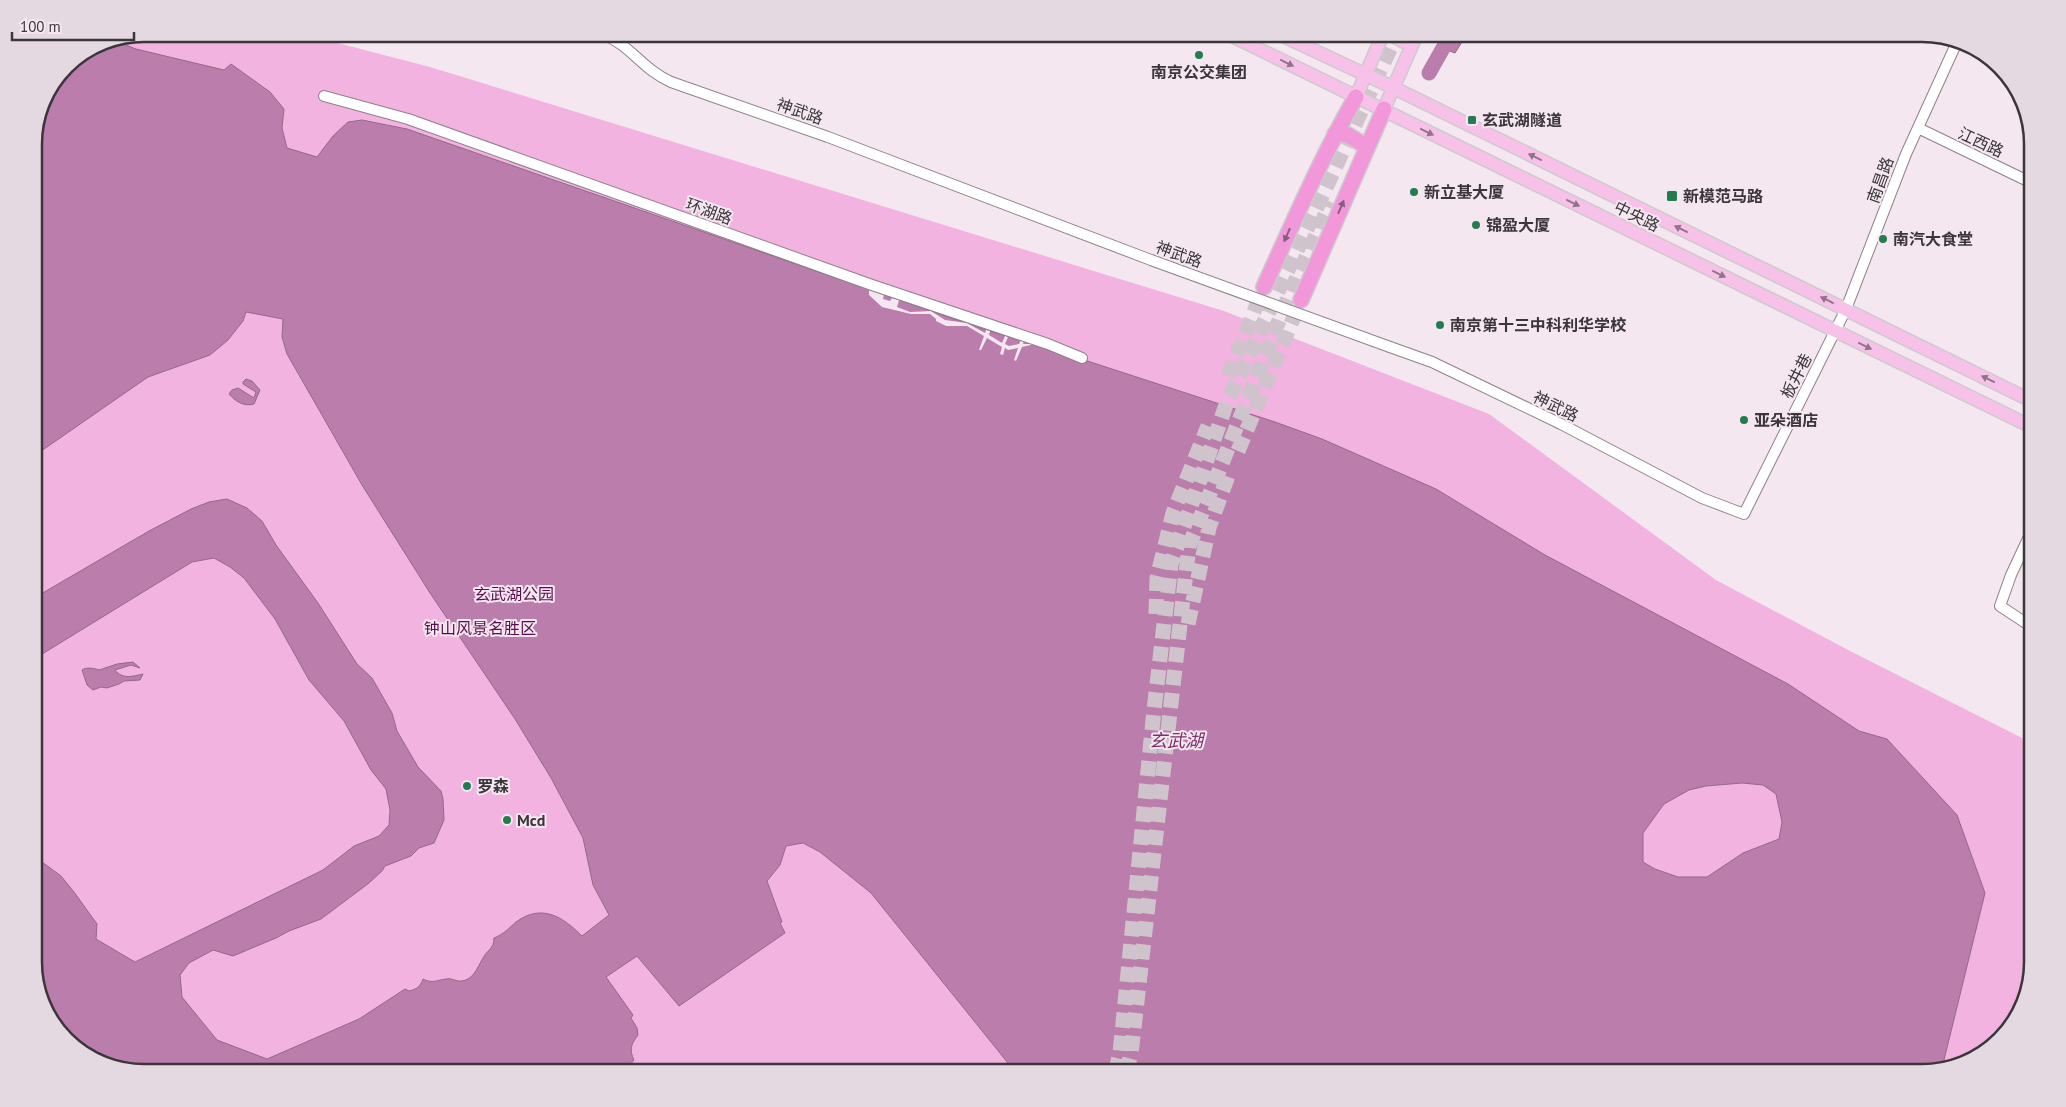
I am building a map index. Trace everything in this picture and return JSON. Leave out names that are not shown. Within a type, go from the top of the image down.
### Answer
[{"type":"highway","points":[[1264,288],[1307,191],[1335,134],[1356,97]]},
{"type":"highway","points":[[1301,300],[1384,109]]},
{"type":"highway","points":[[1335,134],[1348,135],[1367,147]]},
{"type":"main road","name":"中央路","points":[[1244,42],[2023,424]]},
{"type":"main road","name":"中央路","points":[[1296,42],[1394,88],[2023,397]]},
{"type":"main road","points":[[1356,97],[1380,42]]},
{"type":"main road","points":[[1384,109],[1414,42]]},
{"type":"street","name":"神武路","points":[[621,42],[650,71],[671,82],[828,137],[1150,260],[1432,362],[1562,424],[1702,498],[1744,514]]},
{"type":"street","name":"南昌路","points":[[1836,331],[1906,154],[1954,48]]},
{"type":"street","name":"环湖路","points":[[324,96],[408,119],[872,285],[1048,344],[1082,358]]},
{"type":"street","name":"江西路","points":[[1918,128],[2023,178]]},
{"type":"street","name":"板井巷","points":[[1744,514],[1836,331]]},
{"type":"street","points":[[2023,548],[2000,606],[2024,621]]},
{"type":"green space","name":"玄武湖","points":[[334,42],[430,67],[1224,311],[1489,414],[1716,580],[1850,651],[2024,739],[2024,962],[2020,989],[2013,1008],[1994,1035],[1972,1051],[1948,1061],[1935,1064],[125,1063],[99,1054],[77,1039],[68,1030],[53,1008],[44,982],[43,131],[46,118],[56,94],[77,68],[106,50],[131,43]]},
{"type":"water","points":[[1442,42],[1462,42],[1455,53],[1439,47]]},
{"type":"water","name":"玄武湖","points":[[124,44],[136,49],[224,70],[231,64],[270,92],[284,109],[282,128],[287,148],[317,157],[333,136],[348,122],[362,120],[407,129],[986,330],[1035,344],[1322,439],[1436,489],[1545,555],[1788,684],[1859,731],[1887,739],[1957,815],[1985,893],[1943,1062],[1935,1064],[1009,1064],[871,893],[820,852],[803,843],[786,846],[780,865],[767,881],[785,933],[679,1006],[637,956],[606,977],[633,1015],[631,1018],[637,1028],[638,1035],[632,1044],[631,1050],[634,1060],[631,1064],[138,1064],[112,1059],[88,1047],[68,1030],[53,1008],[48,995],[43,969],[43,863],[61,876],[97,924],[96,939],[135,962],[323,870],[354,846],[379,836],[389,825],[390,810],[386,789],[371,770],[344,721],[309,680],[275,619],[244,578],[214,558],[192,562],[43,653],[43,593],[149,531],[191,509],[209,502],[227,499],[247,508],[262,521],[276,545],[318,603],[357,664],[372,678],[392,713],[397,731],[418,767],[441,791],[444,820],[434,843],[419,848],[411,856],[385,866],[369,883],[321,919],[233,956],[213,950],[189,963],[180,975],[182,997],[217,1040],[267,1059],[359,1019],[405,989],[409,991],[416,988],[423,979],[432,981],[450,979],[463,981],[471,977],[492,947],[494,938],[504,933],[526,916],[543,913],[552,915],[560,918],[582,936],[609,915],[593,885],[583,838],[551,778],[515,719],[430,593],[362,485],[287,354],[282,337],[283,319],[246,312],[243,321],[228,340],[210,355],[148,377],[43,450],[43,131],[53,99],[68,77],[94,56]],"holes":[[[1742,783],[1763,785],[1776,794],[1782,822],[1779,839],[1743,853],[1707,877],[1678,877],[1655,869],[1643,862],[1643,833],[1664,804],[1689,790],[1706,786]]]},
{"type":"water","points":[[246,379],[252,381],[260,390],[254,404],[240,403],[229,394],[232,390],[238,388],[254,398],[256,392],[243,384]]},
{"type":"water","points":[[133,662],[140,668],[131,665],[115,670],[125,676],[143,674],[140,680],[124,681],[107,688],[101,687],[93,690],[87,685],[82,670],[90,668],[99,670],[117,664]]},
{"type":"pier","points":[[869,290],[884,295],[883,299],[890,301],[892,298],[899,300],[897,307],[910,312],[931,311],[945,320],[967,323],[985,333],[986,330],[990,331],[989,335],[1002,343],[1005,336],[1008,337],[1005,344],[1009,346],[1019,344],[1021,340],[1024,341],[1023,344],[1035,344],[1022,347],[1016,361],[1014,360],[1018,348],[1008,350],[1005,348],[1003,355],[1000,354],[1002,347],[987,338],[981,350],[979,350],[984,336],[967,326],[946,326],[936,321],[930,314],[911,314],[882,307],[869,295]]},
{"type":"waterway","points":[[1429,73],[1446,42]]},
{"type":"tunnel","points":[[1117,1064],[1120,1053],[1154,710],[1171,564],[1227,402],[1393,42]]},
{"type":"tunnel","points":[[1128,1064],[1189,546],[1292,288],[1331,202]]},
{"type":"tunnel","points":[[1228,376],[1264,287]]},
{"type":"tunnel","points":[[1238,451],[1301,300]]},
{"type":"tunnel","points":[[1156,614],[1157,578],[1173,513],[1208,426]]},
{"type":"tunnel","points":[[1188,624],[1209,528],[1229,473]]},
{"type":"place","name":"南京公交集团","points":[[1199,55]]},
{"type":"place","name":"玄武湖隧道","points":[[1472,120]]},
{"type":"place","name":"新立基大厦","points":[[1414,192]]},
{"type":"place","name":"新模范马路","points":[[1672,196]]},
{"type":"place","name":"锦盈大厦","points":[[1476,225]]},
{"type":"place","name":"南汽大食堂","points":[[1883,239]]},
{"type":"place","name":"南京第十三中科利华学校","points":[[1440,325]]},
{"type":"place","name":"亚朵酒店","points":[[1744,420]]},
{"type":"place","name":"罗森","points":[[467,786]]},
{"type":"place","name":"Mcd","points":[[507,820]]},
{"type":"park label","name":"玄武湖公园","points":[[514,594]]},
{"type":"park label","name":"钟山风景名胜区","points":[[480,628]]}]
